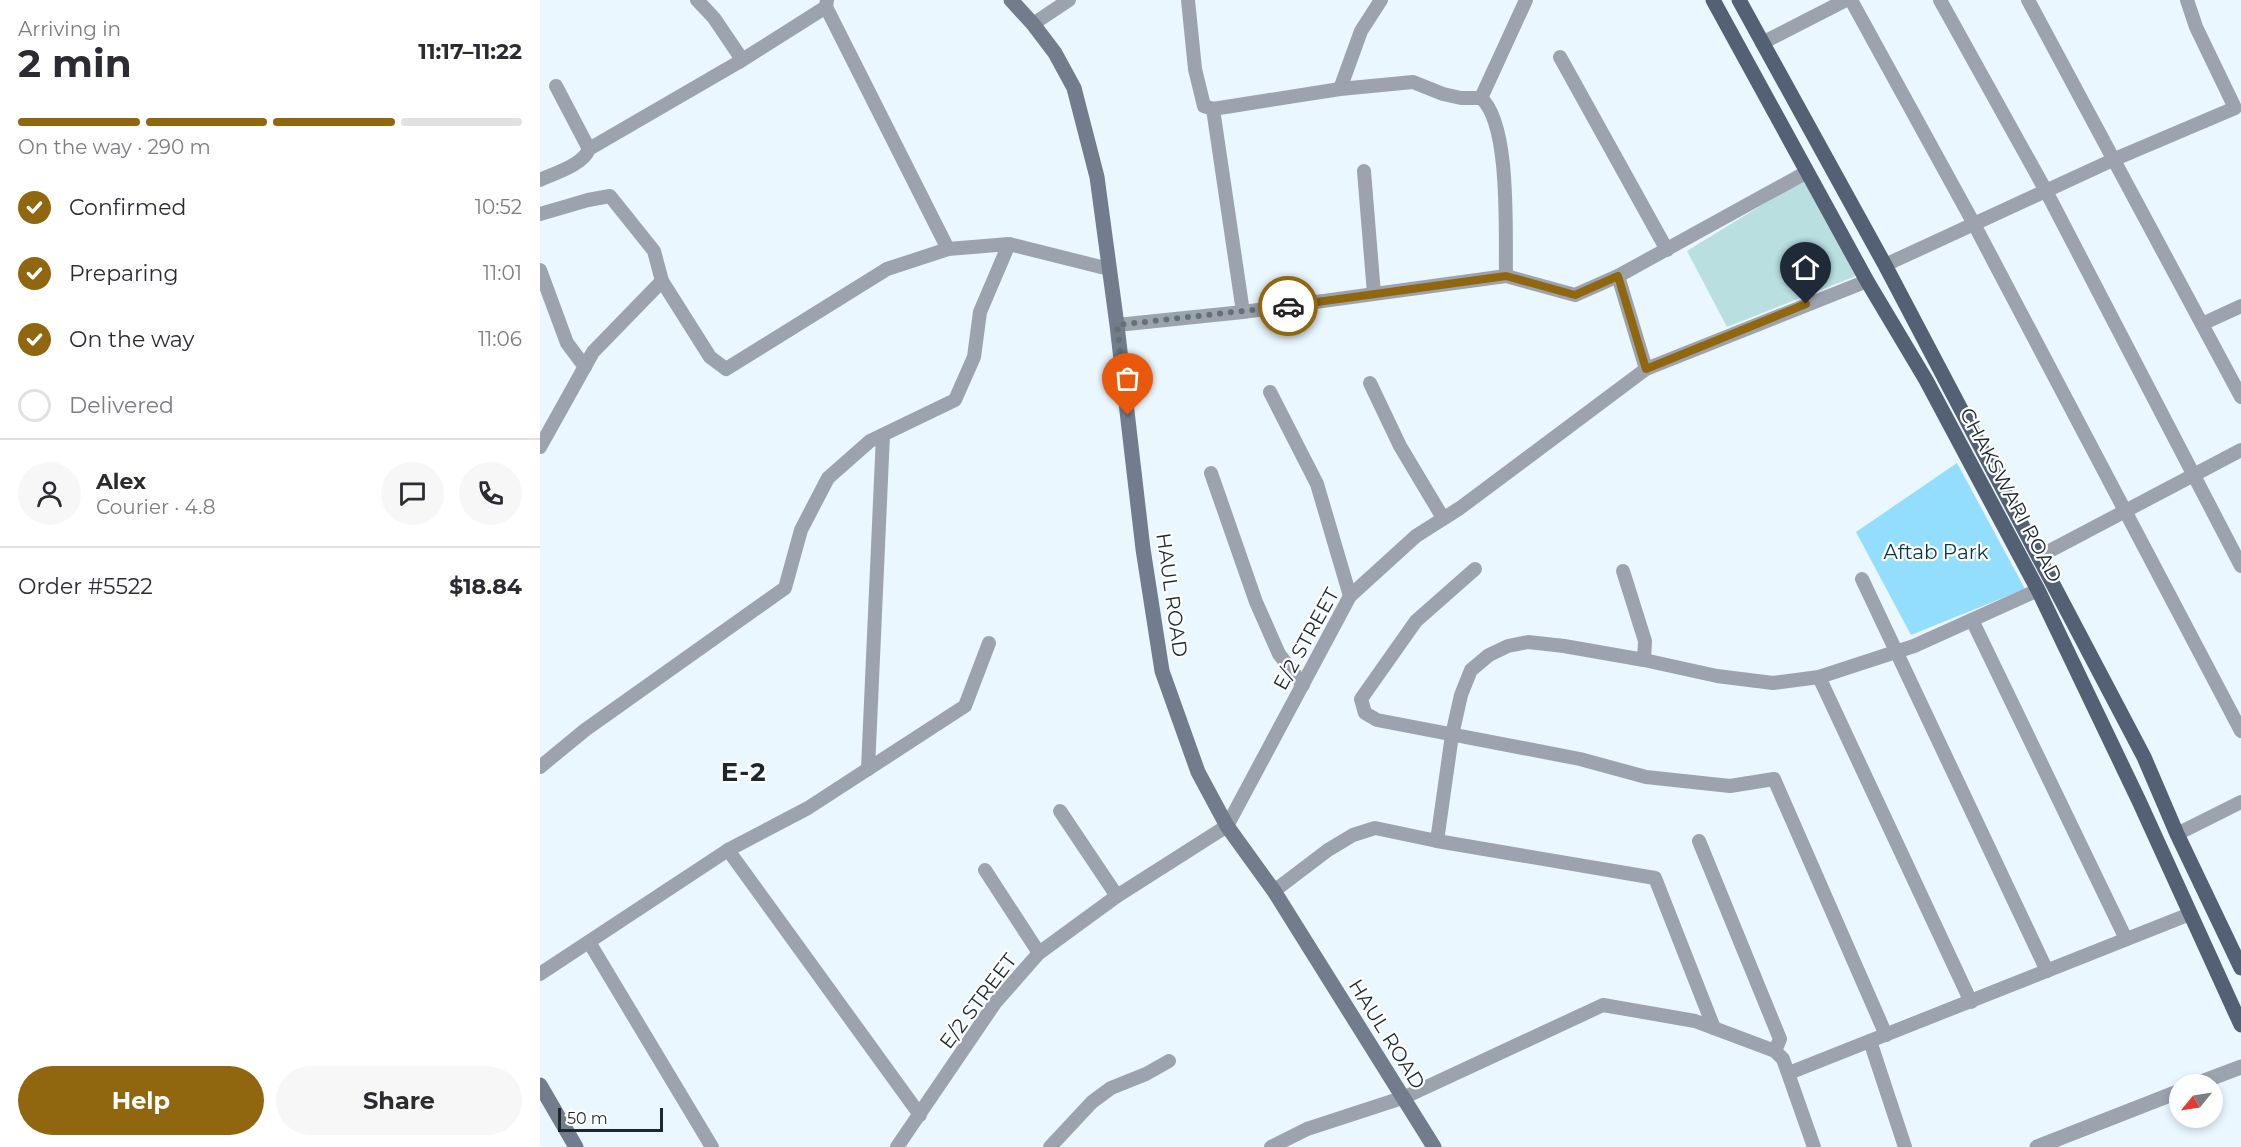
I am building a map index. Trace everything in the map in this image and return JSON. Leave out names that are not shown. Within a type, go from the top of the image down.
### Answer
[{"type":"main road","name":"HAUL ROAD","points":[[1011,0],[1055,53],[1074,88],[1097,177],[1143,549],[1162,671],[1198,772],[1227,826],[1274,891],[1434,1147]]},
{"type":"main road","name":"CHAKSWARI ROAD","points":[[1713,0],[1867,281],[1926,380],[2038,590],[2139,801],[2241,1025]]},
{"type":"main road","name":"CHAKSWARI ROAD","points":[[1739,0],[1885,265],[2040,556],[2144,757],[2177,834],[2241,968]]},
{"type":"main road","points":[[540,1085],[576,1147]]},
{"type":"street","points":[[697,0],[714,18],[739,55],[739,62]]},
{"type":"street","points":[[1033,24],[1069,0]]},
{"type":"street","points":[[1188,0],[1195,69],[1204,106],[1213,109],[1340,89],[1413,82],[1443,94],[1461,98],[1481,98],[1490,105],[1502,151],[1506,276]]},
{"type":"street","points":[[1340,89],[1361,31],[1381,0]]},
{"type":"street","points":[[1481,98],[1526,0]]},
{"type":"street","points":[[1762,43],[1846,0]]},
{"type":"street","points":[[1851,0],[1974,224],[2241,731]]},
{"type":"street","points":[[1940,0],[2046,190],[2241,567]]},
{"type":"street","points":[[2028,0],[2241,397]]},
{"type":"street","points":[[1885,265],[2115,159],[2235,108],[2196,27],[2187,0]]},
{"type":"street","points":[[540,180],[586,156],[589,149],[739,62],[826,3],[948,249]]},
{"type":"street","points":[[1560,57],[1667,249]]},
{"type":"street","points":[[556,86],[589,149]]},
{"type":"street","points":[[1213,109],[1243,312]]},
{"type":"street","points":[[1364,171],[1374,294]]},
{"type":"street","points":[[1117,325],[1243,312],[1506,276],[1575,295],[1618,276],[1807,172]]},
{"type":"street","points":[[540,214],[609,196],[654,251],[662,281],[711,357],[726,369],[887,269],[948,249],[1009,244],[1110,269]]},
{"type":"street","points":[[540,767],[585,730],[785,588],[801,530],[828,477],[870,441],[955,400],[975,357],[980,312],[1009,244]]},
{"type":"street","points":[[540,270],[567,343],[585,367]]},
{"type":"street","points":[[1618,276],[1646,369]]},
{"type":"street","points":[[540,447],[593,352],[662,281]]},
{"type":"street","name":"E/2 STREET","points":[[897,1147],[996,1004],[1039,953],[1117,896],[1227,826],[1350,596],[1416,536],[1460,508],[1646,369],[1867,281]]},
{"type":"street","points":[[540,309],[551,299]]},
{"type":"street","points":[[2202,324],[2241,306]]},
{"type":"street","points":[[1370,383],[1400,446],[1443,518]]},
{"type":"street","points":[[1270,392],[1317,484],[1350,596]]},
{"type":"street","points":[[868,769],[883,435]]},
{"type":"street","points":[[2040,556],[2241,450]]},
{"type":"street","points":[[1211,473],[1256,602],[1279,654],[1303,685]]},
{"type":"street","points":[[1475,569],[1416,621],[1361,699],[1365,712],[1377,720],[1580,759],[1646,777],[1730,786],[1774,778],[1886,1035]]},
{"type":"street","points":[[1623,571],[1645,640],[1644,660]]},
{"type":"street","points":[[1862,579],[2047,971]]},
{"type":"street","points":[[1437,841],[1452,735],[1461,695],[1471,670],[1489,655],[1508,646],[1528,642],[1564,645],[1718,676],[1773,683],[1819,677],[1897,651],[2038,590]]},
{"type":"street","points":[[1972,620],[2126,939]]},
{"type":"street","points":[[540,974],[728,850],[808,808],[965,706],[989,643]]},
{"type":"street","points":[[1819,677],[1971,1002]]},
{"type":"street","points":[[2177,834],[2241,802]]},
{"type":"street","points":[[1060,811],[1117,896]]},
{"type":"street","points":[[1274,891],[1328,850],[1353,836],[1375,828],[1437,841],[1655,878],[1714,1028]]},
{"type":"street","points":[[1700,841],[1780,1039],[1775,1051]]},
{"type":"street","points":[[728,850],[920,1115]]},
{"type":"street","points":[[985,870],[1039,953]]},
{"type":"street","points":[[1789,1073],[2190,914]]},
{"type":"street","points":[[589,942],[712,1147]]},
{"type":"street","points":[[1271,1147],[1306,1129],[1402,1098],[1603,1005],[1695,1021],[1775,1051],[1783,1059],[1789,1073],[1814,1147]]},
{"type":"street","points":[[1870,1041],[1905,1147]]},
{"type":"street","points":[[1050,1147],[1092,1102],[1111,1088],[1146,1074],[1169,1061]]},
{"type":"street","points":[[2222,1074],[2241,1067]]},
{"type":"street","points":[[2037,1147],[2065,1142],[2169,1096]]},
{"type":"green space","name":"Aftab Park","points":[[1957,463],[2025,589],[1911,635],[1856,532]]},
{"type":"building","points":[[1804,179],[1856,276],[1727,327],[1687,251]]},
{"type":"way so far","points":[[1128,415],[1117,325],[1288,306]]},
{"type":"district","name":"E-2","points":[[744,772]]},
{"type":"route","points":[[1288,306],[1506,276],[1575,295],[1618,276],[1646,369],[1806,304]]}]
